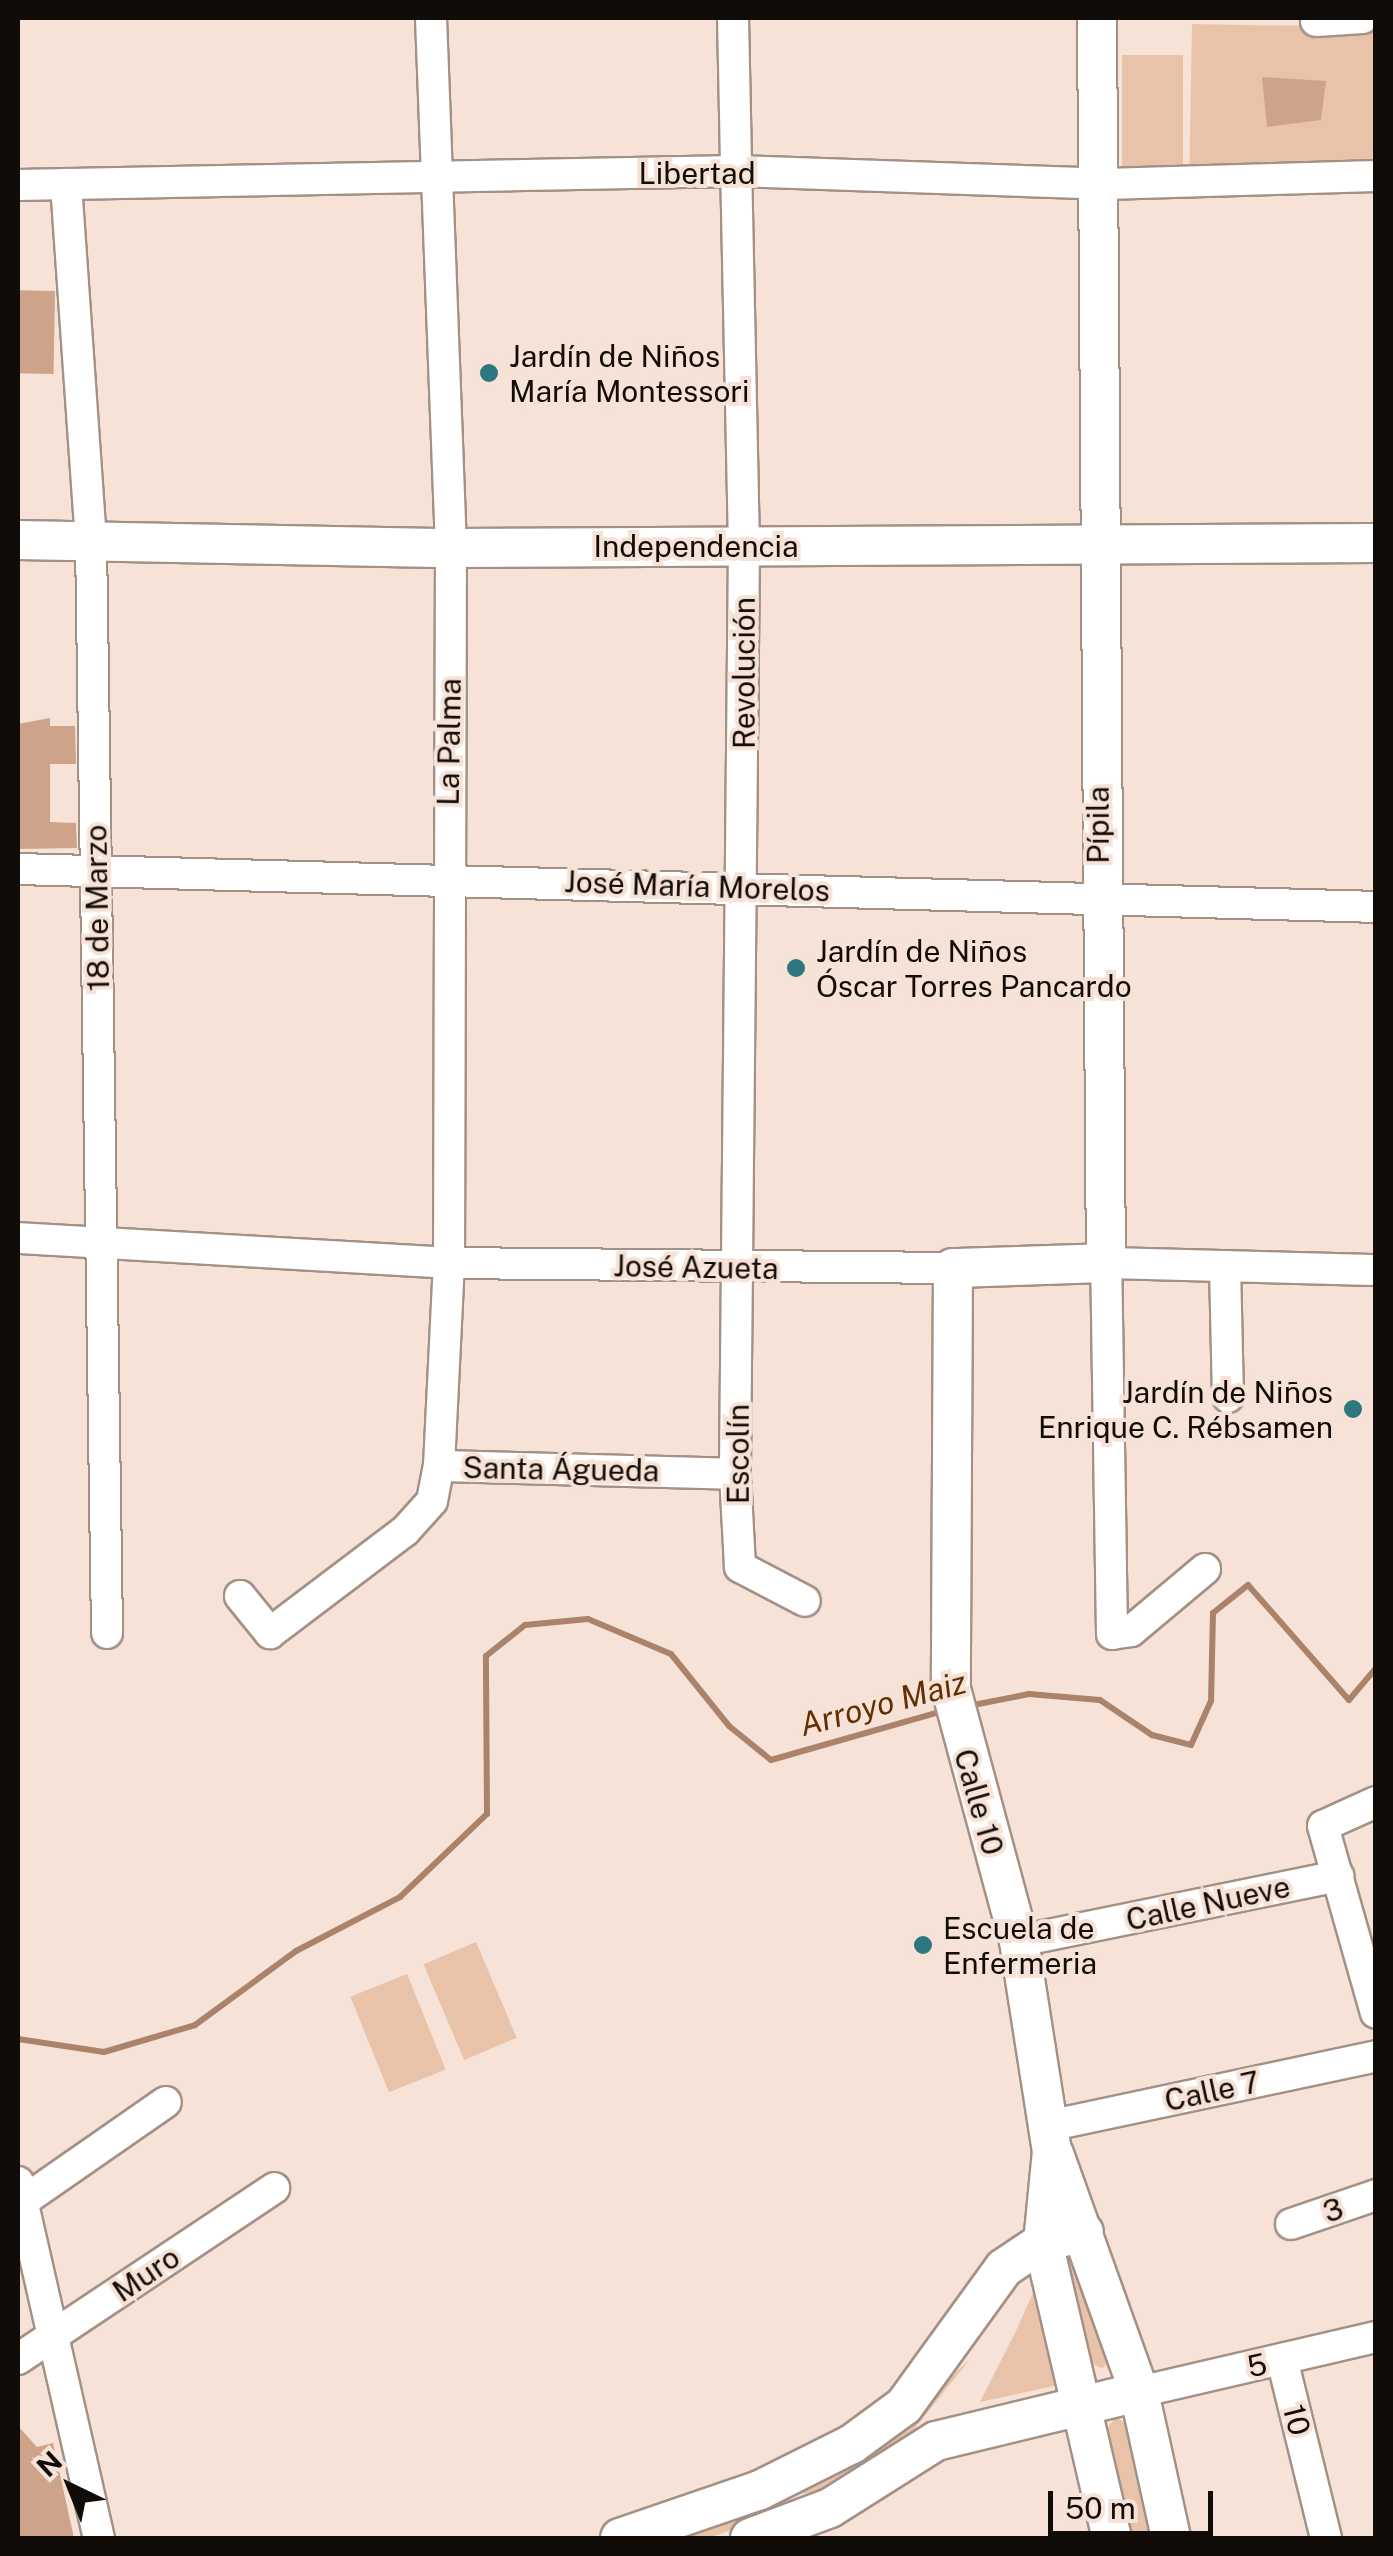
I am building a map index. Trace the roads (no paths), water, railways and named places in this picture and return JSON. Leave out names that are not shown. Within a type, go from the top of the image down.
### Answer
[{"type":"main road","name":"Pípila","points":[[1097,18],[1105,184],[1098,895],[1106,1263]]},
{"type":"main road","name":"Independencia","points":[[18,540],[450,548],[1376,543]]},
{"type":"main road","name":"José Azueta","points":[[953,1268],[1106,1263]]},
{"type":"main road","name":"Calle 10","points":[[953,1268],[951,1690],[966,1763],[1019,1941],[1050,2138],[1139,2392],[1171,2538]]},
{"type":"main road","name":"Calle 10","points":[[1050,2138],[1042,2242],[1112,2538]]},
{"type":"main road","points":[[620,2538],[760,2490],[904,2406],[1004,2268],[1042,2242],[1084,2232]]},
{"type":"main road","points":[[762,2536],[854,2495],[936,2441],[1082,2401],[1139,2392]]},
{"type":"street","name":"La Palma","points":[[431,18],[450,548],[449,1264],[439,1466]]},
{"type":"street","name":"Revolución","points":[[733,18],[744,546],[742,1268]]},
{"type":"street","points":[[1316,21],[1362,18]]},
{"type":"street","name":"Libertad","points":[[18,185],[737,172],[1105,184],[1376,176]]},
{"type":"street","name":"18 de Marzo","points":[[66,184],[90,540],[107,1633]]},
{"type":"street","name":"José María Morelos","points":[[18,869],[448,876],[742,890],[1098,895],[1376,908]]},
{"type":"street","name":"José Azueta","points":[[18,1238],[449,1264],[953,1268]]},
{"type":"street","name":"José Azueta","points":[[1106,1263],[1376,1270]]},
{"type":"street","name":"Pípila","points":[[1106,1263],[1112,1634],[1131,1631],[1204,1569]]},
{"type":"street","points":[[1225,1266],[1228,1397]]},
{"type":"street","name":"Escolín","points":[[742,1268],[735,1474],[740,1567],[805,1602]]},
{"type":"street","name":"Santa Águeda","points":[[240,1596],[270,1633],[405,1531],[432,1501],[439,1466],[735,1474]]},
{"type":"street","points":[[1376,1802],[1323,1826],[1376,2013]]},
{"type":"street","name":"Calle Nueve","points":[[1019,1941],[1338,1876]]},
{"type":"street","name":"Calle 7","points":[[1050,2138],[1376,2056]]},
{"type":"street","points":[[98,2538],[20,2192],[166,2102]]},
{"type":"street","name":"Muro","points":[[18,2359],[274,2188]]},
{"type":"street","name":"3","points":[[1290,2224],[1376,2195]]},
{"type":"street","name":"5","points":[[1139,2392],[1376,2336]]},
{"type":"street","name":"10","points":[[1282,2359],[1326,2538]]},
{"type":"street","points":[[760,2490],[762,2536]]},
{"type":"waterway","name":"Arroyo Maiz","points":[[968,1706],[1029,1694],[1100,1700],[1152,1735],[1191,1745],[1211,1701],[1213,1613],[1248,1585],[1349,1700],[1376,1668]]},
{"type":"waterway","name":"Arroyo Maiz","points":[[18,2039],[104,2052],[195,2025],[296,1951],[400,1897],[487,1814],[486,1656],[525,1625],[588,1619],[671,1654],[729,1726],[771,1760],[946,1710]]},
{"type":"place","name":"Jardín de Niños María Montessori","points":[[489,373]]},
{"type":"place","name":"Jardín de Niños Óscar Torres Pancardo","points":[[796,968]]},
{"type":"place","name":"Jardín de Niños Enrique C. Rébsamen","points":[[1353,1409]]},
{"type":"place","name":"Escuela de Enfermeria","points":[[923,1945]]}]
